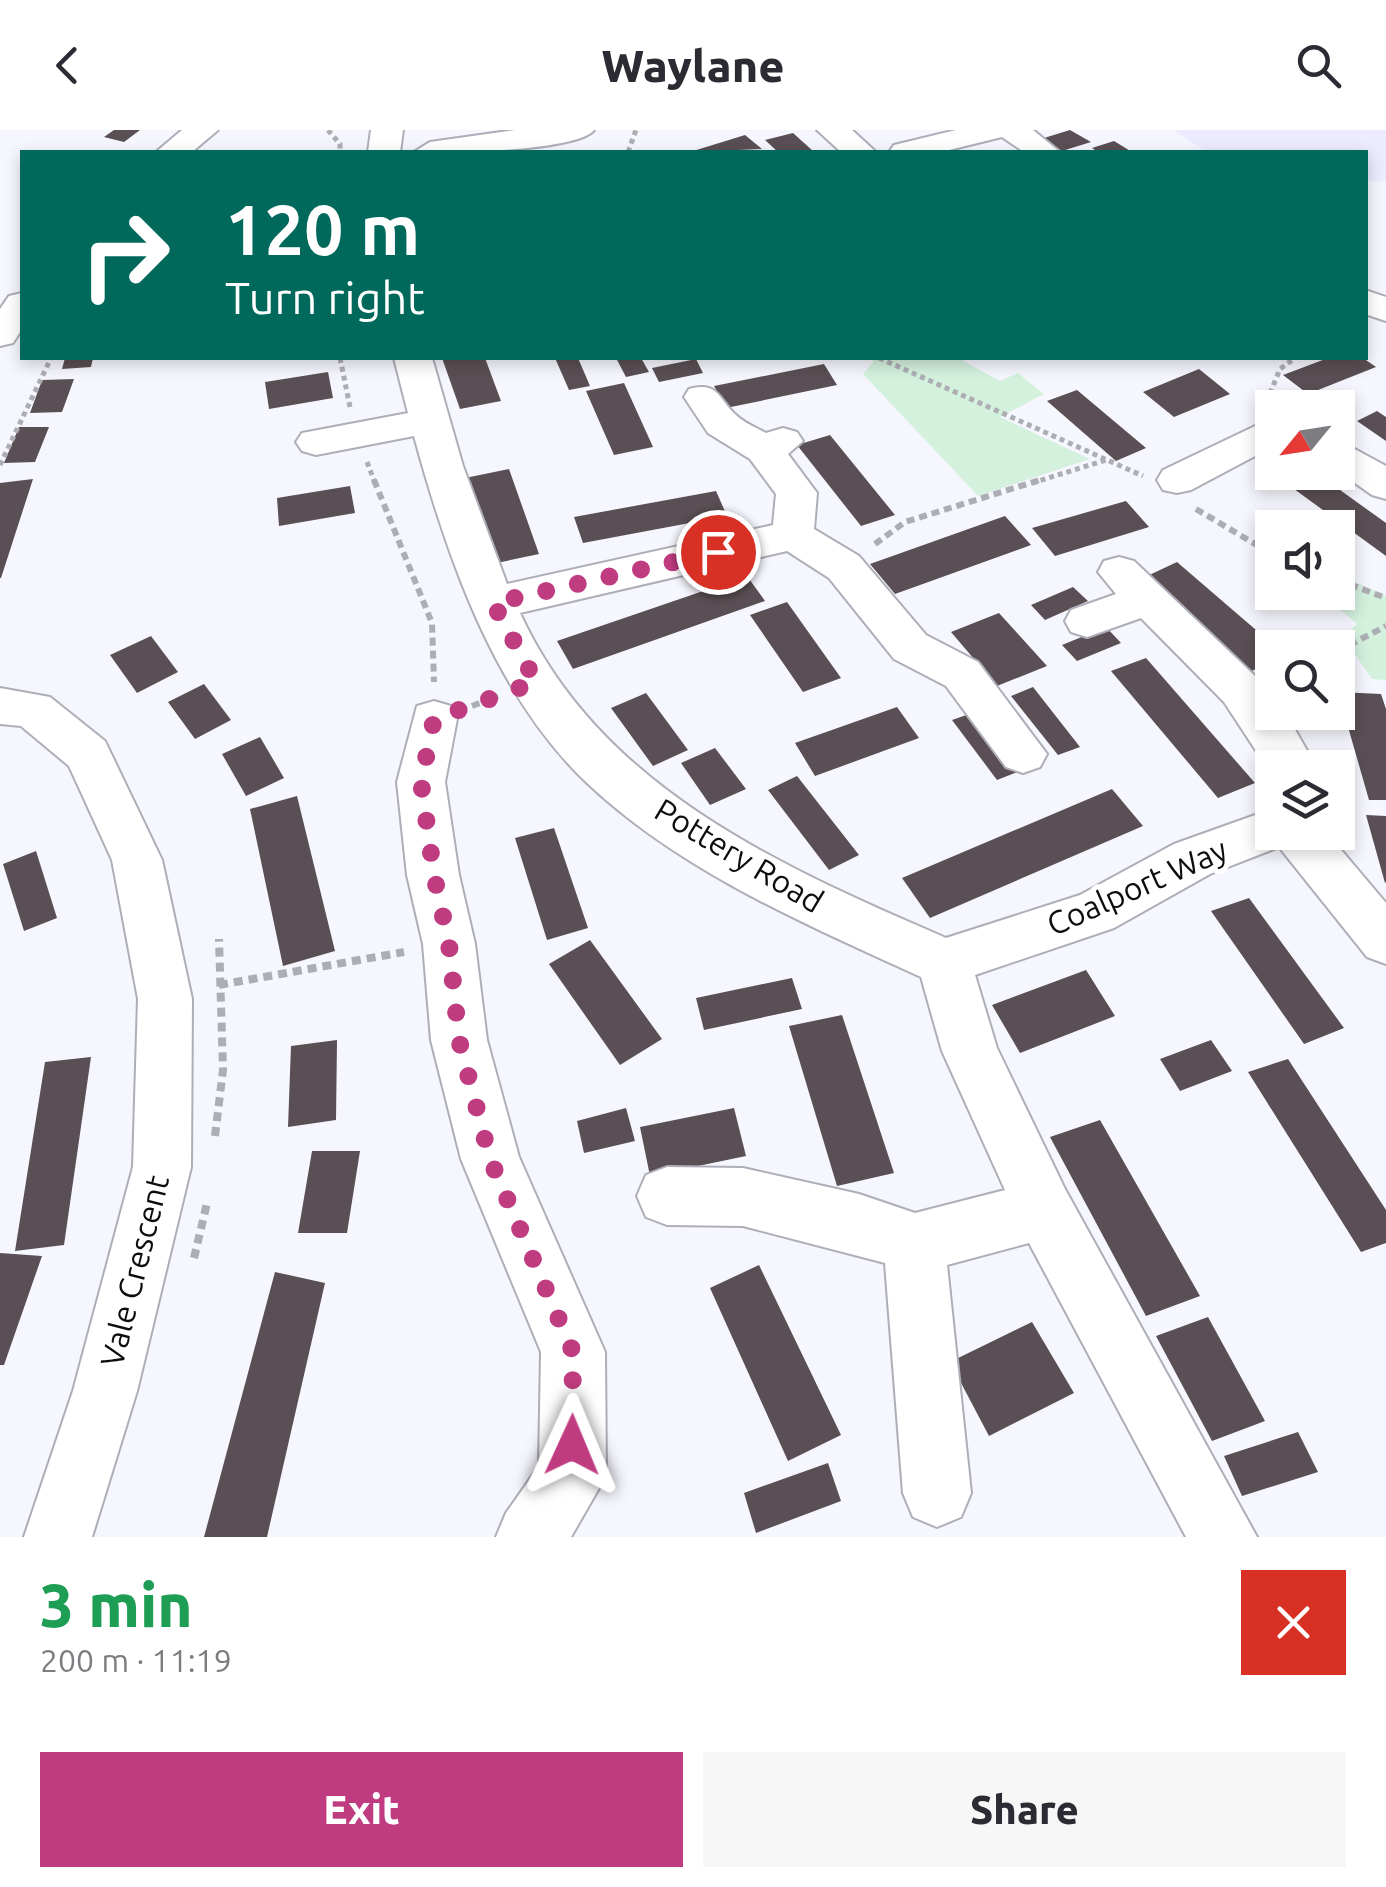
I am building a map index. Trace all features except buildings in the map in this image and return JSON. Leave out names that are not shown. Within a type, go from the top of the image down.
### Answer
[{"type":"street","points":[[175,150],[202,130]]},
{"type":"street","points":[[443,150],[578,130]]},
{"type":"street","points":[[833,130],[858,150]]},
{"type":"street","points":[[912,150],[994,130]]},
{"type":"street","points":[[1012,130],[1041,150]]},
{"type":"street","points":[[0,335],[20,307]]},
{"type":"street","name":"Pottery Road","points":[[414,360],[458,524],[493,603],[536,682],[598,763],[680,828],[786,892],[944,962]]},
{"type":"street","points":[[703,396],[722,424],[774,445],[797,493],[793,535]]},
{"type":"street","points":[[316,444],[430,422]]},
{"type":"street","points":[[1175,490],[1255,441]]},
{"type":"street","points":[[1355,464],[1386,485]]},
{"type":"street","points":[[493,603],[793,535],[844,568],[910,646],[962,674],[1023,754]]},
{"type":"street","points":[[1088,621],[1134,586],[1255,697]]},
{"type":"street","name":"Vale Crescent","points":[[0,706],[33,710],[88,754],[137,860],[165,999],[162,1167],[105,1391],[58,1537]]},
{"type":"street","points":[[434,719],[421,782],[434,875],[449,944],[459,1040],[490,1159],[573,1352],[572,1476],[530,1537]]},
{"type":"street","name":"Coalport Way","points":[[944,962],[1096,912],[1192,859],[1255,835]]},
{"type":"street","points":[[1311,850],[1386,941]]},
{"type":"street","points":[[944,962],[970,1052],[1044,1210],[1223,1537]]},
{"type":"street","points":[[667,1196],[743,1196],[887,1233],[1044,1210]]},
{"type":"street","points":[[887,1233],[918,1319],[937,1493]]},
{"type":"path","points":[[0,465],[50,360]]},
{"type":"path","points":[[884,360],[1175,490],[1255,543]]},
{"type":"path","points":[[1271,390],[1280,368],[1292,360]]},
{"type":"path","points":[[360,444],[432,622],[434,719],[536,682]]},
{"type":"path","points":[[844,568],[905,522],[1108,460]]},
{"type":"path","points":[[1355,586],[1386,598]]},
{"type":"path","points":[[1355,642],[1386,626]]},
{"type":"path","points":[[222,984],[449,944]]},
{"type":"shaded area","points":[[1173,130],[1386,130],[1386,182],[1368,181],[1368,150],[1204,150]]},
{"type":"green space","points":[[962,360],[1000,381],[1018,373],[1044,394],[1000,417],[1090,459],[978,496],[863,374],[874,361]]},
{"type":"green space","points":[[1355,582],[1386,596],[1386,680],[1372,679],[1355,654],[1355,630],[1351,630],[1357,624],[1341,610],[1355,610]]},
{"type":"route","points":[[572,1445],[573,1352],[490,1159],[482,1130],[459,1040],[449,944],[434,875],[421,782],[434,719],[536,682],[493,603],[718,552]]}]
